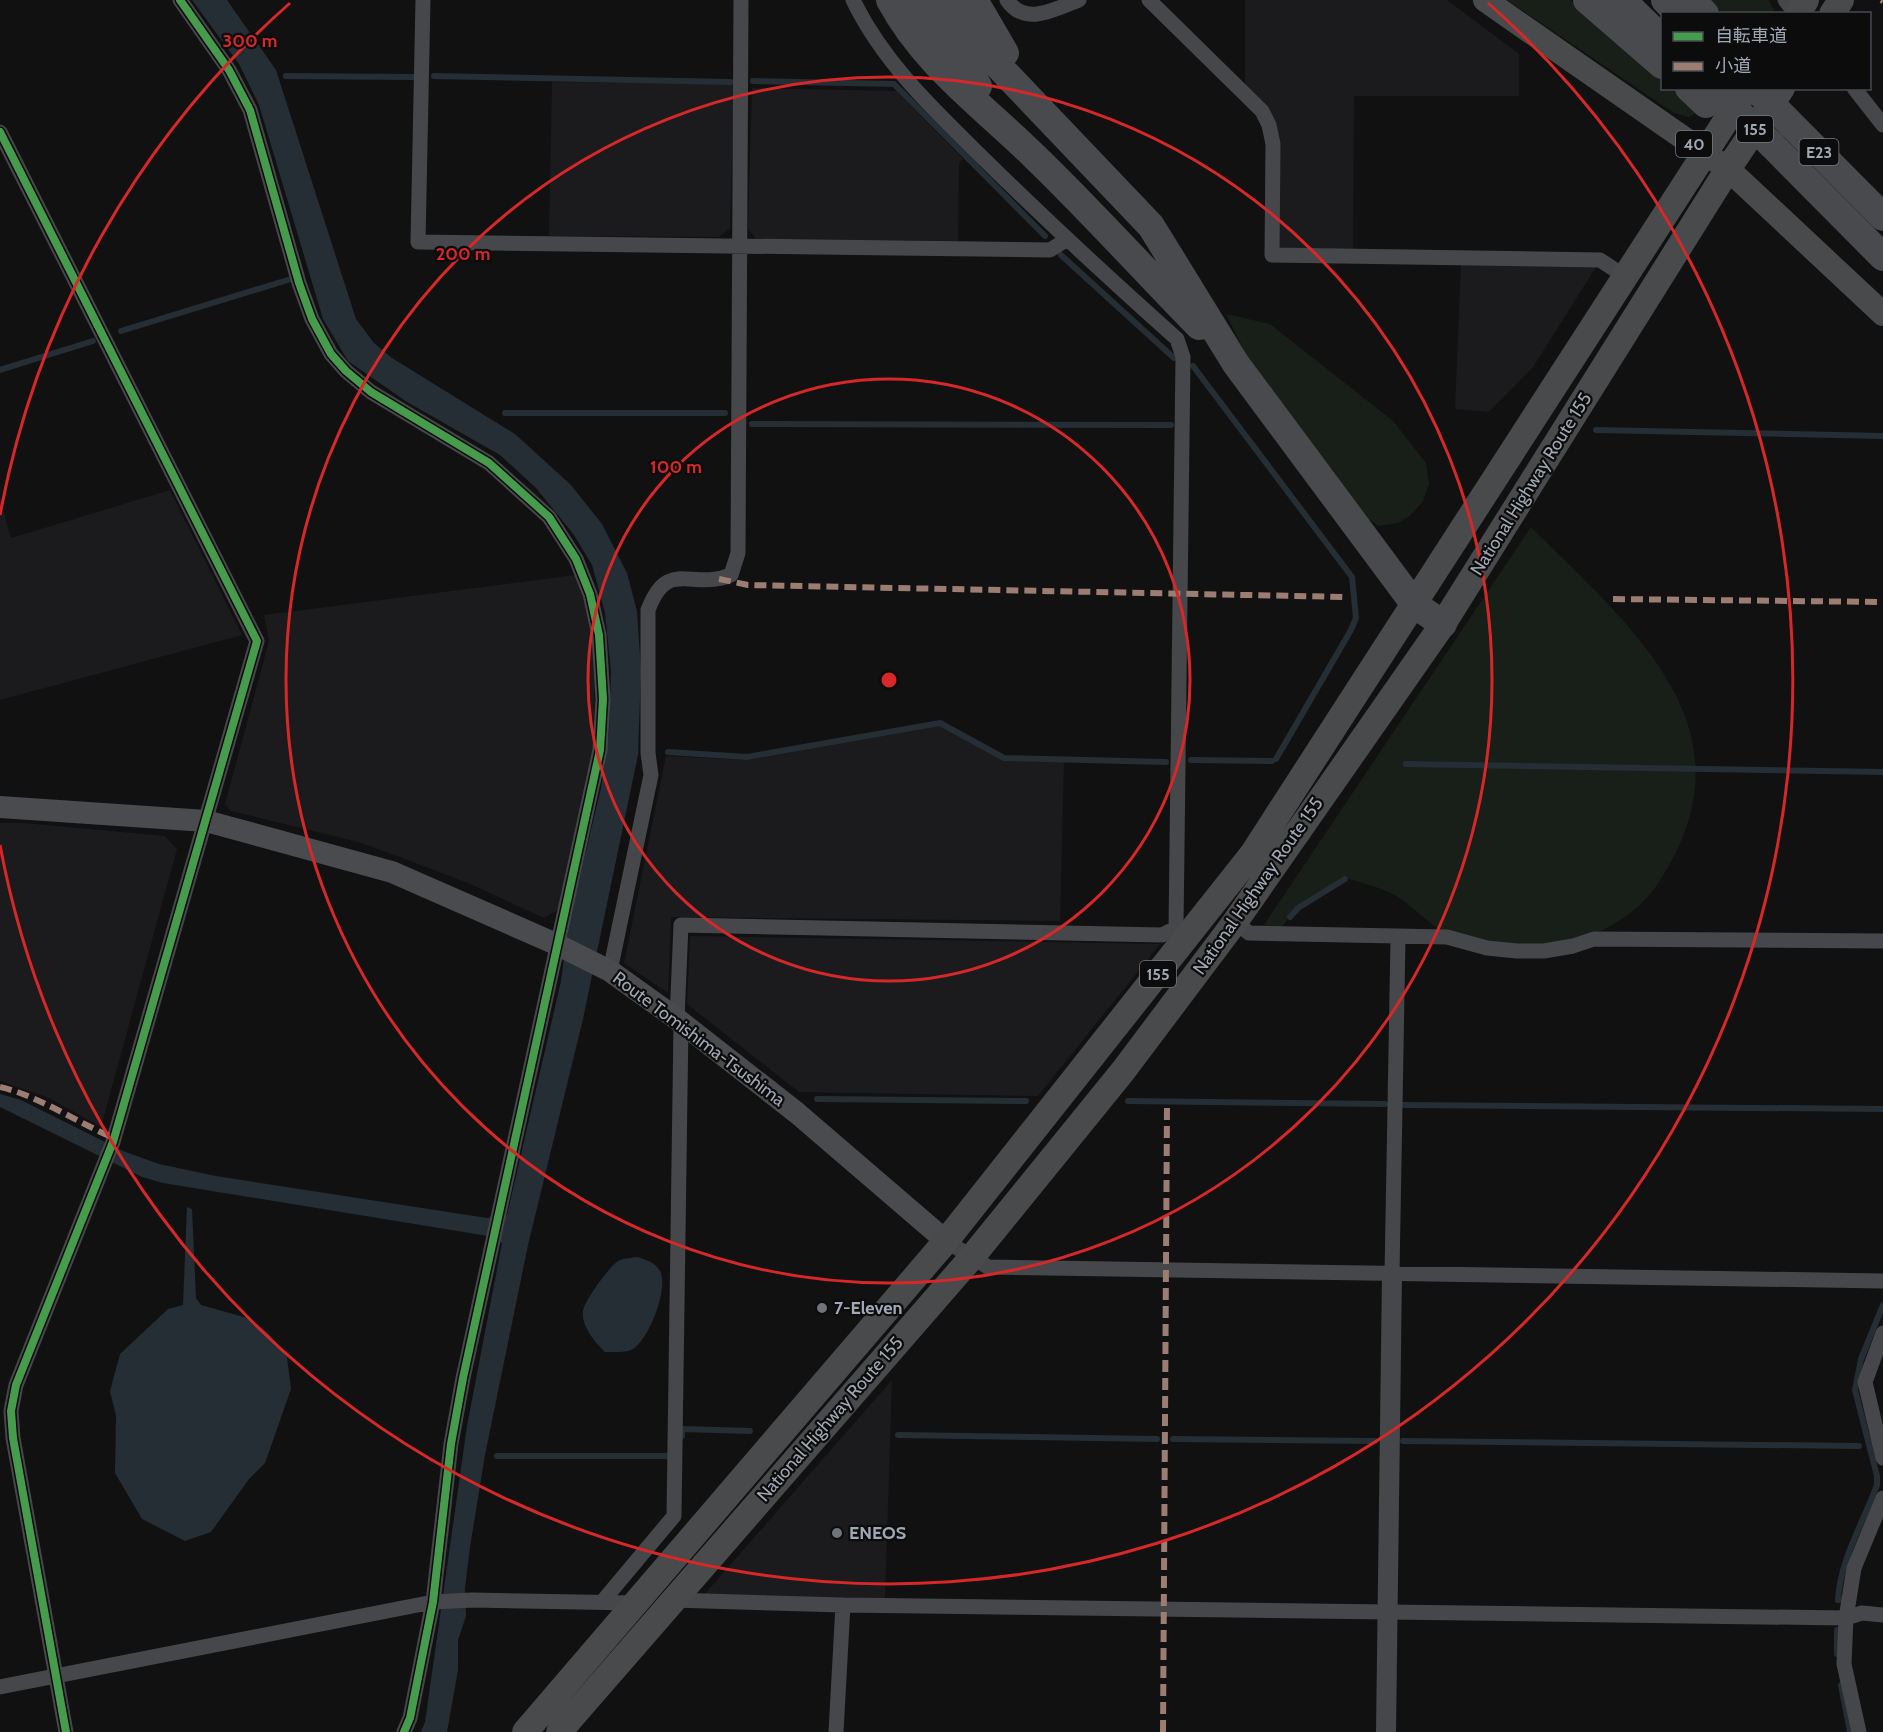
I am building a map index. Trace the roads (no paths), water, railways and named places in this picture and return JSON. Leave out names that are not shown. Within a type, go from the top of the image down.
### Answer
[{"type":"highway","points":[[890,0],[920,47],[1034,156],[1236,364]]},
{"type":"highway","points":[[918,0],[971,77],[1034,156]]},
{"type":"highway","points":[[947,0],[988,55],[1056,129],[1151,226],[1236,364],[1415,605],[1443,624]]},
{"type":"highway","points":[[974,0],[1024,84],[1056,129]]},
{"type":"highway","points":[[1587,0],[1661,64]]},
{"type":"highway","points":[[1622,0],[1661,38]]},
{"type":"highway","points":[[1665,0],[1677,12]]},
{"type":"highway","points":[[1692,0],[1703,12]]},
{"type":"highway","name":"National Highway Route 155","points":[[525,1732],[946,1241],[1182,933],[1253,853],[1746,90]]},
{"type":"highway","name":"E23","points":[[1757,90],[1883,217]]},
{"type":"highway","name":"National Highway Route 155","points":[[558,1732],[972,1257],[1123,1071],[1235,922],[1443,624],[1780,90]]},
{"type":"highway","points":[[1783,90],[1883,193]]},
{"type":"highway","name":"E23","points":[[1706,92],[1772,145],[1883,257]]},
{"type":"main road","name":"40","points":[[1485,0],[1728,169],[1883,314]]},
{"type":"main road","name":"Route Tomishima-Tsushima","points":[[0,807],[206,821],[392,872],[556,944],[610,970],[679,1021],[797,1113],[946,1241]]},
{"type":"street","points":[[180,0],[229,70],[250,110],[299,284],[312,319],[332,354],[346,371],[371,392],[489,463],[549,516],[576,559],[590,594],[599,635],[603,699],[600,750],[556,944],[451,1444],[433,1602],[410,1718],[404,1732]]},
{"type":"street","points":[[423,0],[418,242],[738,244],[1050,250],[1066,240]]},
{"type":"street","points":[[610,970],[651,775],[648,753],[648,610],[656,590],[666,581],[719,579],[731,575],[737,563],[741,0]]},
{"type":"street","points":[[602,1602],[674,1515],[681,925],[1162,935],[1182,933],[1183,357],[1177,339],[1066,240],[896,70],[864,23],[853,0]]},
{"type":"street","points":[[1007,0],[1012,8],[1023,14],[1037,16],[1079,0]]},
{"type":"street","points":[[1149,0],[1262,111],[1269,125],[1273,144],[1272,255],[1600,260],[1626,277]]},
{"type":"street","points":[[1785,0],[1795,12]]},
{"type":"street","points":[[1856,90],[1883,125]]},
{"type":"street","points":[[0,132],[257,641],[113,1142],[16,1385],[11,1411],[13,1438],[54,1676],[66,1732]]},
{"type":"street","points":[[1235,922],[1249,933],[1398,938],[1447,937],[1487,948],[1517,951],[1563,948],[1594,939],[1883,941]]},
{"type":"street","points":[[1386,1732],[1398,938]]},
{"type":"street","points":[[946,1241],[987,1267],[1883,1281]]},
{"type":"street","points":[[1883,1333],[1865,1382],[1883,1458]]},
{"type":"street","points":[[1859,1732],[1844,1664],[1846,1618],[1854,1569],[1883,1498]]},
{"type":"street","points":[[0,1687],[433,1602],[472,1600],[637,1603]]},
{"type":"street","points":[[672,1600],[843,1605],[1846,1618],[1862,1613],[1883,1615]]},
{"type":"street","points":[[837,1732],[843,1605]]},
{"type":"waterway","points":[[286,76],[414,77]]},
{"type":"waterway","points":[[434,76],[731,82]]},
{"type":"waterway","points":[[753,81],[894,84],[1045,236]]},
{"type":"waterway","points":[[1061,255],[1174,358]]},
{"type":"waterway","points":[[121,331],[291,279]]},
{"type":"waterway","points":[[0,370],[93,341]]},
{"type":"waterway","points":[[1193,366],[1352,577],[1356,618],[1351,630],[1276,759]]},
{"type":"waterway","points":[[505,413],[725,413]]},
{"type":"waterway","points":[[752,424],[1171,425]]},
{"type":"waterway","points":[[1596,430],[1883,436]]},
{"type":"waterway","points":[[668,752],[747,757],[940,723],[1004,758],[1166,762]]},
{"type":"waterway","points":[[1191,760],[1272,761]]},
{"type":"waterway","points":[[1406,764],[1883,772]]},
{"type":"waterway","points":[[1290,917],[1298,908],[1345,879]]},
{"type":"waterway","points":[[817,1099],[1026,1101]]},
{"type":"waterway","points":[[1128,1101],[1385,1104]]},
{"type":"waterway","points":[[1404,1105],[1883,1109]]},
{"type":"waterway","points":[[1838,1600],[1843,1570],[1877,1485],[1877,1476],[1855,1390],[1861,1359],[1883,1305]]},
{"type":"waterway","points":[[682,1436],[682,1429],[750,1431]]},
{"type":"waterway","points":[[898,1435],[1157,1439]]},
{"type":"waterway","points":[[1173,1439],[1375,1441]]},
{"type":"waterway","points":[[1403,1441],[1859,1446]]},
{"type":"waterway","points":[[497,1456],[669,1456]]},
{"type":"waterway","points":[[1837,1630],[1837,1654]]},
{"type":"waterway","points":[[1841,1685],[1850,1732]]},
{"type":"place","name":"7-Eleven","points":[[822,1308]]},
{"type":"place","name":"ENEOS","points":[[837,1533]]}]
